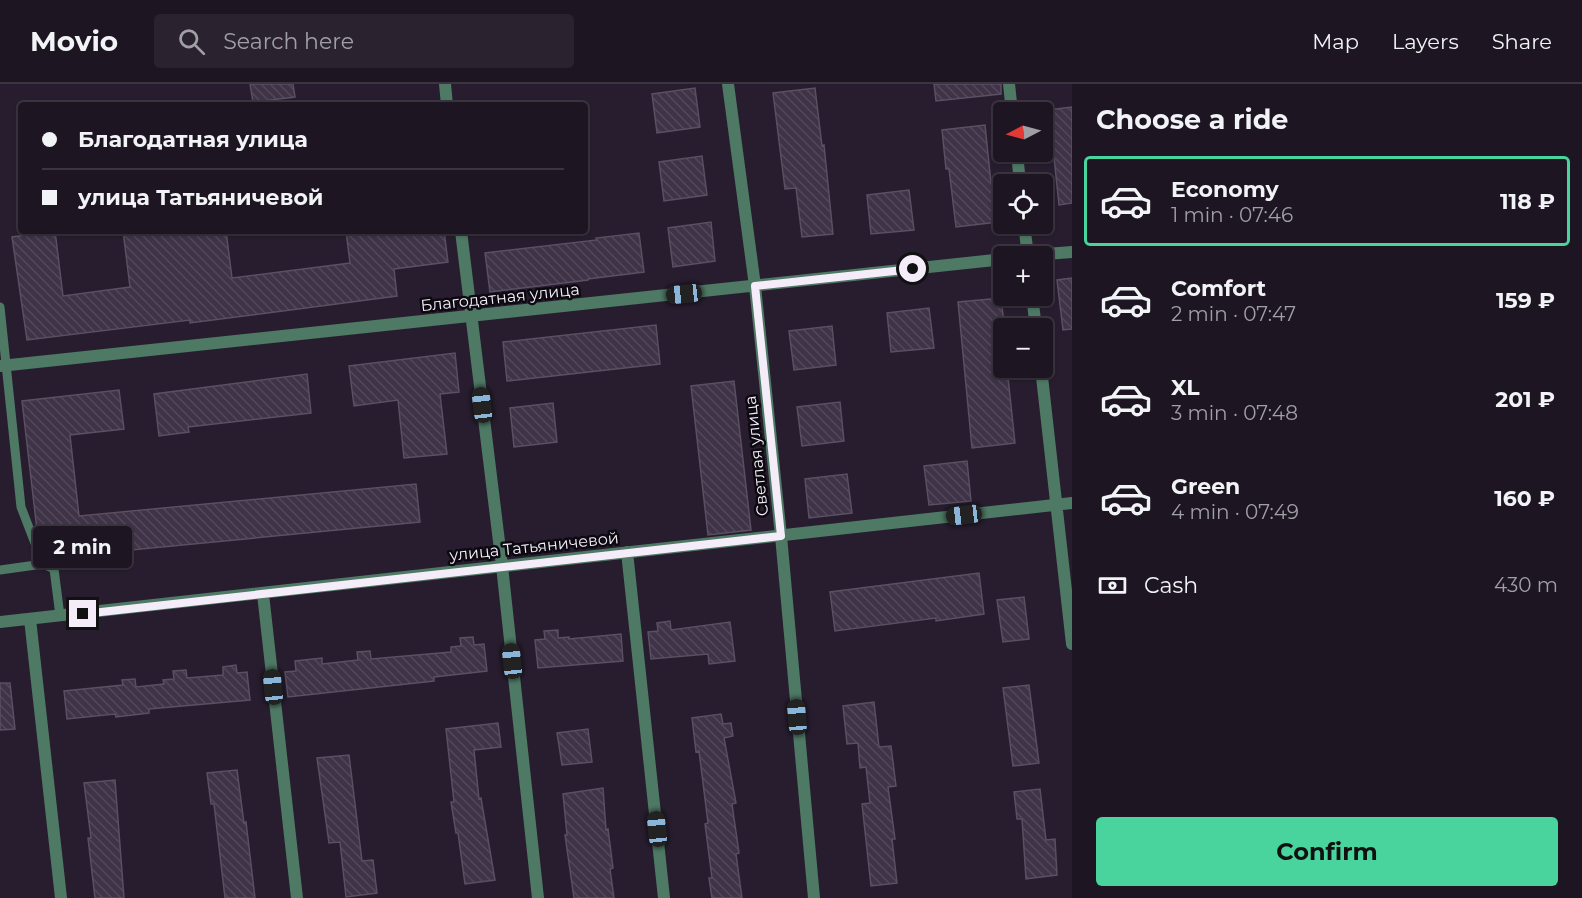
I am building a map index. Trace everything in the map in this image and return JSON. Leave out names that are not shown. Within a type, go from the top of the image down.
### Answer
[{"type":"street","points":[[444,84],[447,102]]},
{"type":"street","name":"Светлая улица","points":[[728,84],[755,286],[781,536],[814,898]]},
{"type":"street","points":[[1009,84],[1011,102]]},
{"type":"street","points":[[461,234],[502,566],[538,898]]},
{"type":"street","points":[[1053,254],[1072,252]]},
{"type":"street","name":"Благодатная улица","points":[[3,366],[993,259]]},
{"type":"street","points":[[1042,378],[1072,644]]},
{"type":"street","name":"улица Татьяничевой","points":[[0,622],[1072,503]]},
{"type":"street","points":[[627,552],[664,898]]},
{"type":"street","points":[[263,594],[297,898]]},
{"type":"street","points":[[30,619],[61,898]]},
{"type":"lane","points":[[0,307],[3,366],[21,507],[43,564]]},
{"type":"lane","points":[[0,570],[43,564],[54,569],[60,616]]},
{"type":"building","points":[[250,84],[293,84],[295,97],[253,102]]},
{"type":"building","points":[[934,84],[1001,84],[1001,94],[936,101]]},
{"type":"building","points":[[695,88],[700,127],[657,133],[652,94]]},
{"type":"building","points":[[815,88],[822,146],[824,145],[833,234],[802,237],[796,188],[785,189],[773,93]]},
{"type":"building","points":[[1072,107],[1072,203],[1059,205],[1053,148],[1053,109]]},
{"type":"building","points":[[985,125],[991,183],[993,183],[993,223],[956,227],[942,130]]},
{"type":"building","points":[[702,156],[707,195],[664,201],[659,162]]},
{"type":"building","points":[[909,190],[914,230],[871,234],[867,195]]},
{"type":"building","points":[[711,222],[715,261],[673,267],[668,228]]},
{"type":"building","points":[[639,233],[644,272],[490,292],[485,253]]},
{"type":"building","points":[[55,234],[63,296],[130,287],[123,234],[226,234],[232,278],[350,263],[346,234],[444,234],[448,262],[394,269],[397,296],[190,323],[190,320],[27,340],[12,237]]},
{"type":"building","points":[[1072,278],[1072,329],[1063,330],[1057,280]]},
{"type":"building","points":[[993,299],[993,306],[1002,306],[1003,318],[993,318],[993,378],[1008,378],[1015,443],[972,448],[958,302]]},
{"type":"building","points":[[929,308],[934,348],[891,352],[887,313]]},
{"type":"building","points":[[656,325],[660,364],[507,381],[503,342]]},
{"type":"building","points":[[832,326],[836,365],[794,370],[789,331]]},
{"type":"building","points":[[455,353],[459,392],[440,394],[447,454],[404,458],[398,400],[354,406],[349,366]]},
{"type":"building","points":[[307,374],[311,413],[188,427],[189,432],[159,436],[154,394]]},
{"type":"building","points":[[734,381],[751,530],[708,535],[691,386]]},
{"type":"building","points":[[119,390],[124,429],[70,435],[79,516],[416,484],[420,522],[100,553],[98,531],[40,537],[37,530],[22,401]]},
{"type":"building","points":[[840,402],[844,441],[802,446],[797,407]]},
{"type":"building","points":[[553,403],[557,442],[514,447],[510,408]]},
{"type":"building","points":[[967,461],[971,501],[929,505],[924,466]]},
{"type":"building","points":[[847,474],[852,513],[809,518],[805,479]]},
{"type":"building","points":[[979,573],[984,614],[835,631],[830,592]]},
{"type":"building","points":[[1024,597],[1029,639],[1003,642],[997,600]]},
{"type":"building","points":[[670,621],[671,630],[730,622],[735,661],[709,664],[708,654],[651,659],[648,632],[658,631],[657,623]]},
{"type":"building","points":[[558,630],[558,638],[569,637],[569,639],[621,634],[623,661],[538,668],[535,640],[545,639],[544,631]]},
{"type":"building","points":[[473,637],[474,645],[484,644],[487,671],[434,677],[434,681],[288,697],[285,672],[296,671],[295,661],[322,658],[322,664],[358,660],[357,652],[370,651],[371,659],[451,652],[451,647],[461,646],[460,638]]},
{"type":"building","points":[[236,665],[237,673],[247,672],[250,700],[149,709],[149,713],[116,717],[115,714],[67,719],[64,691],[123,685],[122,680],[135,679],[136,687],[164,684],[163,680],[174,679],[173,671],[186,670],[187,678],[223,675],[223,667]]},
{"type":"building","points":[[0,683],[10,683],[15,729],[0,730]]},
{"type":"building","points":[[1029,685],[1039,763],[1013,766],[1003,688]]},
{"type":"building","points":[[874,702],[879,747],[891,746],[896,786],[888,787],[895,839],[892,839],[897,883],[871,886],[862,804],[870,803],[866,767],[860,768],[858,743],[847,744],[843,706]]},
{"type":"building","points":[[721,714],[723,724],[731,723],[733,736],[724,738],[736,803],[732,804],[742,898],[712,898],[709,878],[712,878],[705,824],[708,823],[699,751],[696,752],[692,718]]},
{"type":"building","points":[[498,723],[501,747],[474,750],[479,799],[481,798],[495,880],[465,884],[451,802],[454,802],[446,729]]},
{"type":"building","points":[[588,729],[592,762],[562,765],[557,733]]},
{"type":"building","points":[[349,755],[362,861],[373,860],[377,893],[346,897],[340,842],[329,843],[317,758]]},
{"type":"building","points":[[237,770],[255,898],[225,898],[214,804],[211,804],[207,773]]},
{"type":"building","points":[[115,780],[124,898],[95,898],[84,783]]},
{"type":"building","points":[[603,788],[606,830],[608,829],[613,868],[610,869],[614,898],[574,898],[565,835],[567,835],[563,794]]},
{"type":"building","points":[[1040,789],[1046,840],[1055,839],[1057,875],[1026,879],[1022,819],[1017,819],[1014,792]]},
{"type":"route","points":[[83,614],[523,563],[781,536],[755,286],[913,269]]}]
